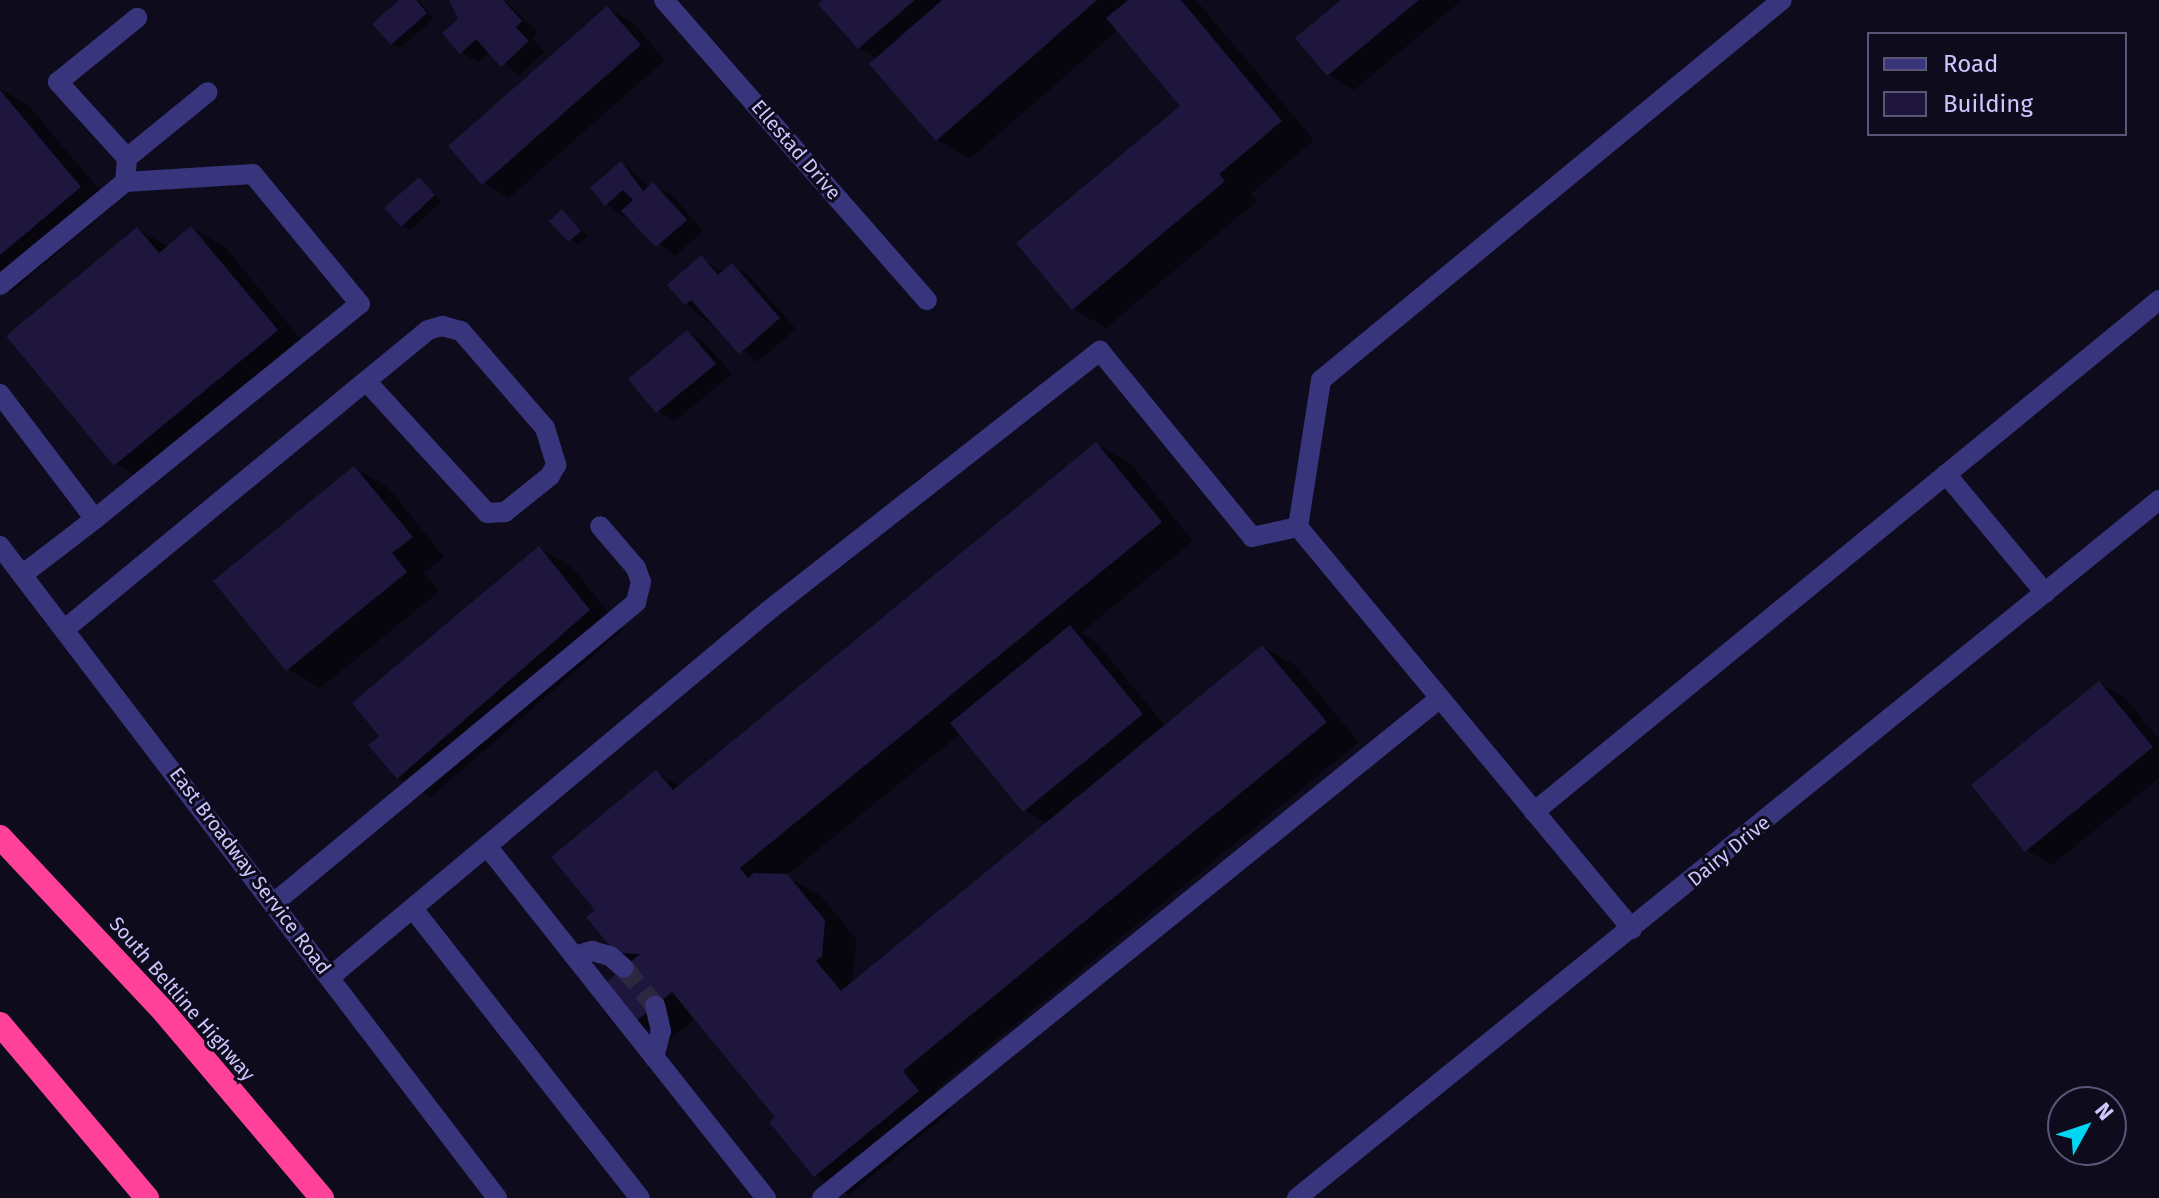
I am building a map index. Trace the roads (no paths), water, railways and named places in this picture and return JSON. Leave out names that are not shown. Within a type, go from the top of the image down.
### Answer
[{"type":"highway","name":"South Beltline Highway","points":[[0,837],[165,1013],[322,1198]]},
{"type":"highway","points":[[0,1024],[147,1198]]},
{"type":"street","name":"Ellestad Drive","points":[[664,0],[927,300]]},
{"type":"street","points":[[1632,929],[1298,527],[1321,380],[1782,0]]},
{"type":"street","points":[[127,158],[58,82],[137,18]]},
{"type":"street","points":[[125,182],[127,158],[208,92]]},
{"type":"street","points":[[0,285],[125,182],[253,174],[360,304],[22,575]]},
{"type":"street","points":[[1534,812],[2159,300]]},
{"type":"street","points":[[65,629],[366,381],[428,330],[452,326],[545,428],[556,465],[550,476],[505,512],[487,513],[366,381]]},
{"type":"street","points":[[330,977],[414,910],[768,611],[1100,351],[1252,537],[1298,527]]},
{"type":"street","points":[[0,394],[95,519]]},
{"type":"street","points":[[1946,474],[2045,593]]},
{"type":"street","name":"Dairy Drive","points":[[1297,1198],[2159,500]]},
{"type":"street","points":[[274,903],[636,602],[641,582],[636,568],[600,526]]},
{"type":"street","name":"East Broadway Service Road","points":[[0,546],[497,1198]]},
{"type":"street","points":[[822,1198],[1440,698]]},
{"type":"street","points":[[487,846],[766,1198]]},
{"type":"street","points":[[414,910],[640,1198]]},
{"type":"street","points":[[574,956],[592,951],[610,956],[624,968]]},
{"type":"street","points":[[654,1057],[661,1031],[655,1006]]},
{"type":"tunnel","points":[[624,968],[655,1006]]}]
